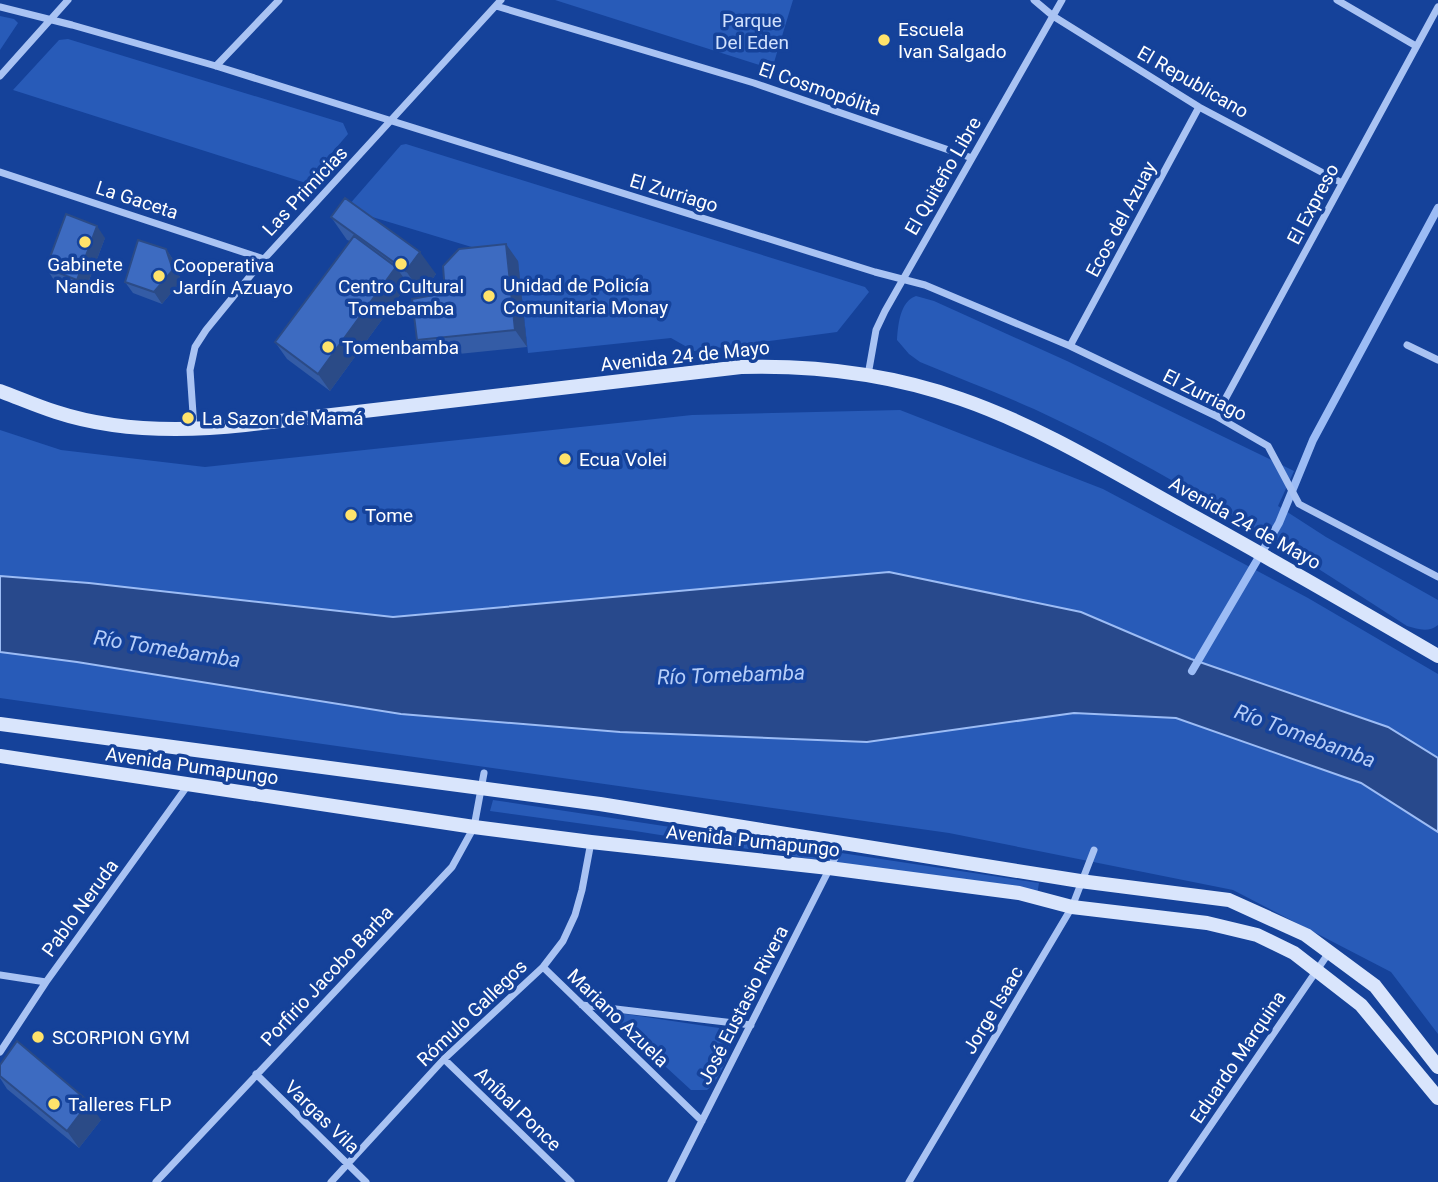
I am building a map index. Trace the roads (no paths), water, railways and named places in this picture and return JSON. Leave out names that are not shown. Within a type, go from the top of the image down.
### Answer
[{"type":"main road","name":"Avenida 24 de Mayo","points":[[0,391],[57,412],[95,422],[180,431],[741,367],[793,366],[868,374],[927,388],[985,408],[1081,454],[1438,656]]},
{"type":"main road","name":"Avenida Pumapungo","points":[[0,724],[600,804],[1080,881],[1229,900],[1306,935],[1330,950],[1375,986],[1438,1067]]},
{"type":"main road","name":"Avenida Pumapungo","points":[[0,756],[474,827],[829,868],[1019,893],[1072,906],[1208,923],[1257,935],[1294,953],[1317,970],[1361,1004],[1438,1098]]},
{"type":"street","points":[[0,76],[68,0]]},
{"type":"street","points":[[216,66],[279,0]]},
{"type":"street","name":"El Republicano","points":[[1034,0],[1053,16],[1199,107],[1342,183]]},
{"type":"street","name":"El Quiteño Libre","points":[[868,374],[876,330],[902,279],[1062,0]]},
{"type":"street","points":[[1337,0],[1416,46]]},
{"type":"street","name":"Las Primicias","points":[[194,429],[190,370],[195,347],[222,309],[264,259],[498,3]]},
{"type":"street","name":"El Cosmopólita","points":[[498,3],[754,83],[972,158]]},
{"type":"street","name":"El Zurriago","points":[[0,7],[216,66],[925,285],[1070,346],[1216,416],[1268,446],[1299,505],[1438,577]]},
{"type":"street","name":"El Expreso","points":[[1216,416],[1438,7]]},
{"type":"street","name":"Ecos del Azuay","points":[[1070,346],[1199,107]]},
{"type":"street","name":"La Gaceta","points":[[0,172],[264,259]]},
{"type":"street","points":[[1407,345],[1438,360]]},
{"type":"street","name":"Porfirio Jacobo Barba","points":[[156,1182],[452,867],[474,827],[484,772]]},
{"type":"street","name":"Pablo Neruda","points":[[0,1052],[46,982],[188,785]]},
{"type":"street","name":"Rómulo Gallegos","points":[[331,1182],[444,1059],[542,967],[563,941],[575,915],[591,842]]},
{"type":"street","name":"José Eustasio Rivera","points":[[671,1182],[843,842]]},
{"type":"street","name":"Jorge Isaac","points":[[909,1182],[1072,906],[1094,850]]},
{"type":"street","name":"Eduardo Marquina","points":[[1172,1182],[1330,950]]},
{"type":"street","name":"Mariano Azuela","points":[[542,967],[702,1121]]},
{"type":"street","points":[[0,975],[46,982]]},
{"type":"street","points":[[582,1005],[751,1025]]},
{"type":"street","name":"Aníbal Ponce","points":[[444,1059],[570,1182]]},
{"type":"street","name":"Vargas Vila","points":[[256,1074],[366,1182]]},
{"type":"water","name":"Río Tomebamba","points":[[889,572],[1081,612],[1191,659],[1388,727],[1438,758],[1438,832],[1361,783],[1176,718],[1074,713],[867,742],[620,732],[401,714],[0,652],[0,576],[89,583],[393,617]]},
{"type":"waterway","points":[[1192,671],[1279,523],[1313,440],[1438,208]]},
{"type":"place","name":"Escuela Ivan Salgado","points":[[884,40]]},
{"type":"place","name":"Gabinete Nandis","points":[[85,242]]},
{"type":"place","name":"Centro Cultural Tomebamba","points":[[401,264]]},
{"type":"place","name":"Cooperativa Jardín Azuayo","points":[[159,276]]},
{"type":"place","name":"Unidad de Policía Comunitaria Monay","points":[[489,296]]},
{"type":"place","name":"Tomenbamba","points":[[328,347]]},
{"type":"place","name":"La Sazon de Mamá","points":[[188,418]]},
{"type":"place","name":"Ecua Volei","points":[[565,459]]},
{"type":"place","name":"Tome","points":[[351,515]]},
{"type":"place","name":"SCORPION GYM","points":[[38,1037]]},
{"type":"place","name":"Talleres FLP","points":[[54,1104]]},
{"type":"park label","name":"Parque Del Eden","points":[[752,31]]}]
